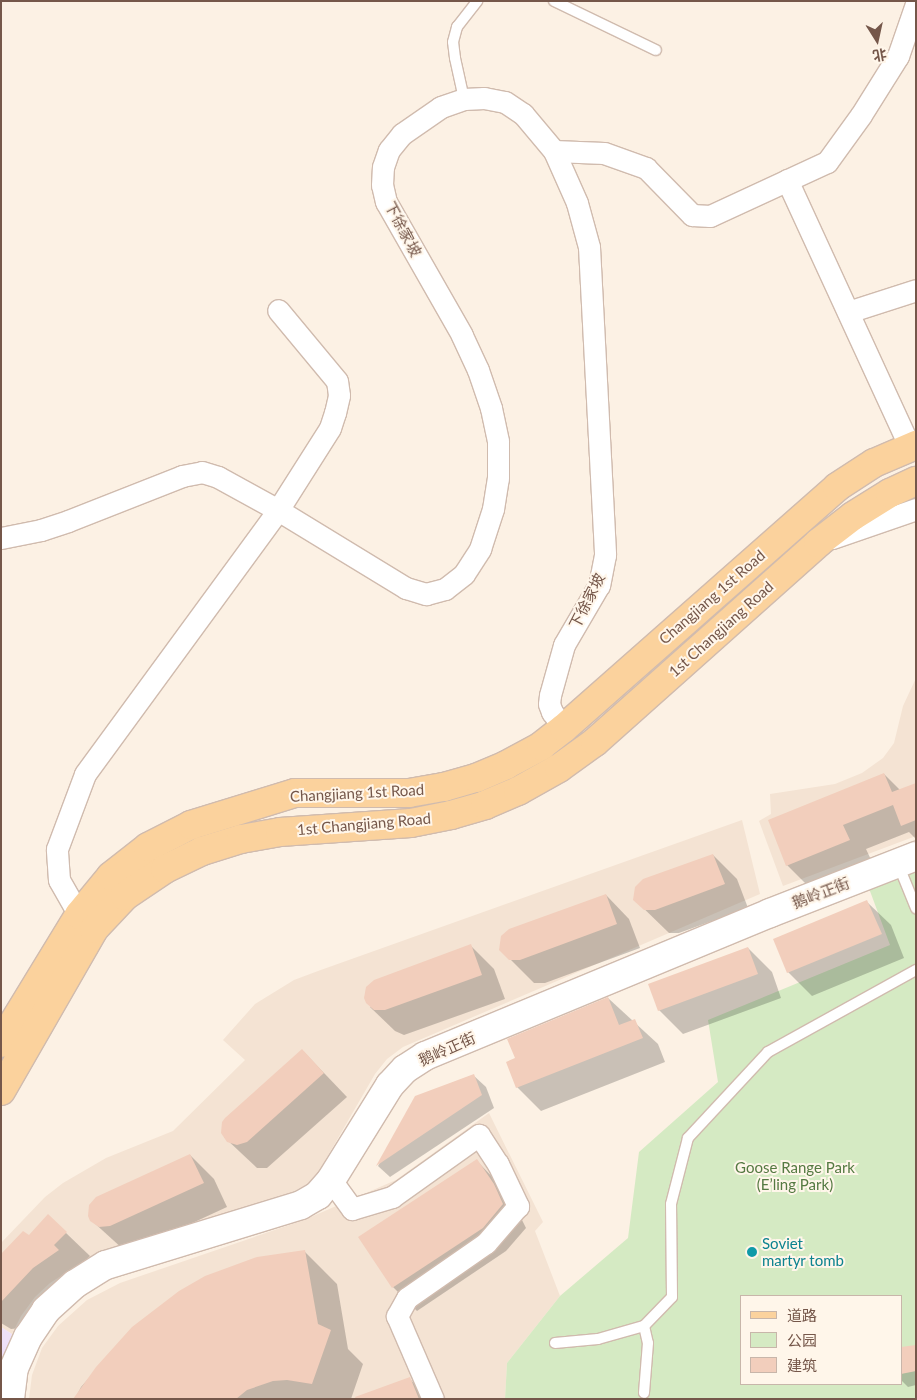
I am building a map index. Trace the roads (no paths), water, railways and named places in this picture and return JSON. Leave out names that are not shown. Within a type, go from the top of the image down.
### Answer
[{"type":"main road","name":"Changjiang 1st Road","points":[[1,1043],[79,915],[111,876],[148,846],[190,825],[295,793],[409,793],[444,787],[476,778],[506,765],[541,746],[564,728],[837,487],[874,463],[913,446]]},
{"type":"main road","name":"1st Changjiang Road","points":[[1,1091],[94,930],[126,896],[165,869],[202,851],[241,840],[280,832],[411,823],[477,808],[518,791],[559,768],[595,742],[818,543],[853,516],[890,493],[916,480]]},
{"type":"street","points":[[554,151],[604,153],[646,168],[692,215],[710,216],[827,162],[840,146],[898,56],[916,4]]},
{"type":"street","name":"下徐家坡","points":[[1,538],[41,530],[182,476],[202,472],[218,477],[278,510],[406,588],[426,594],[445,589],[464,574],[480,549],[492,510],[498,478],[498,441],[491,408],[478,370],[462,335],[386,202],[382,185],[383,167],[389,150],[402,134],[441,107],[464,99],[484,98],[505,102],[523,114],[554,151],[577,203],[588,247],[605,555],[599,585],[564,645],[550,694],[549,704],[552,712],[564,728]]},
{"type":"street","points":[[787,180],[913,446]]},
{"type":"street","points":[[848,312],[916,290]]},
{"type":"street","points":[[79,915],[59,880],[58,849],[85,774],[278,510],[330,428],[339,395],[337,381],[327,366],[278,310]]},
{"type":"street","points":[[818,543],[916,509]]},
{"type":"street","name":"鹅岭正街","points":[[10,1399],[14,1368],[28,1336],[46,1310],[75,1284],[106,1265],[300,1205],[318,1195],[332,1180],[390,1085],[405,1069],[425,1056],[770,913],[907,859]]},
{"type":"street","points":[[332,1180],[352,1209],[392,1197],[479,1135],[498,1164],[518,1206],[486,1243],[407,1298],[397,1316],[433,1399]]},
{"type":"lane","points":[[464,99],[454,58],[454,42],[457,27],[478,1]]},
{"type":"lane","points":[[554,1],[656,50]]},
{"type":"lane","points":[[907,859],[916,908]]},
{"type":"lane","points":[[555,1343],[598,1339],[644,1326],[672,1297],[671,1204],[688,1138],[768,1052],[916,970]]},
{"type":"lane","points":[[644,1326],[648,1343],[644,1393]]},
{"type":"place","name":"Soviet martyr tomb","points":[[752,1252]]},
{"type":"park label","name":"Goose Range Park (E’ling Park)","points":[[795,1176]]}]
